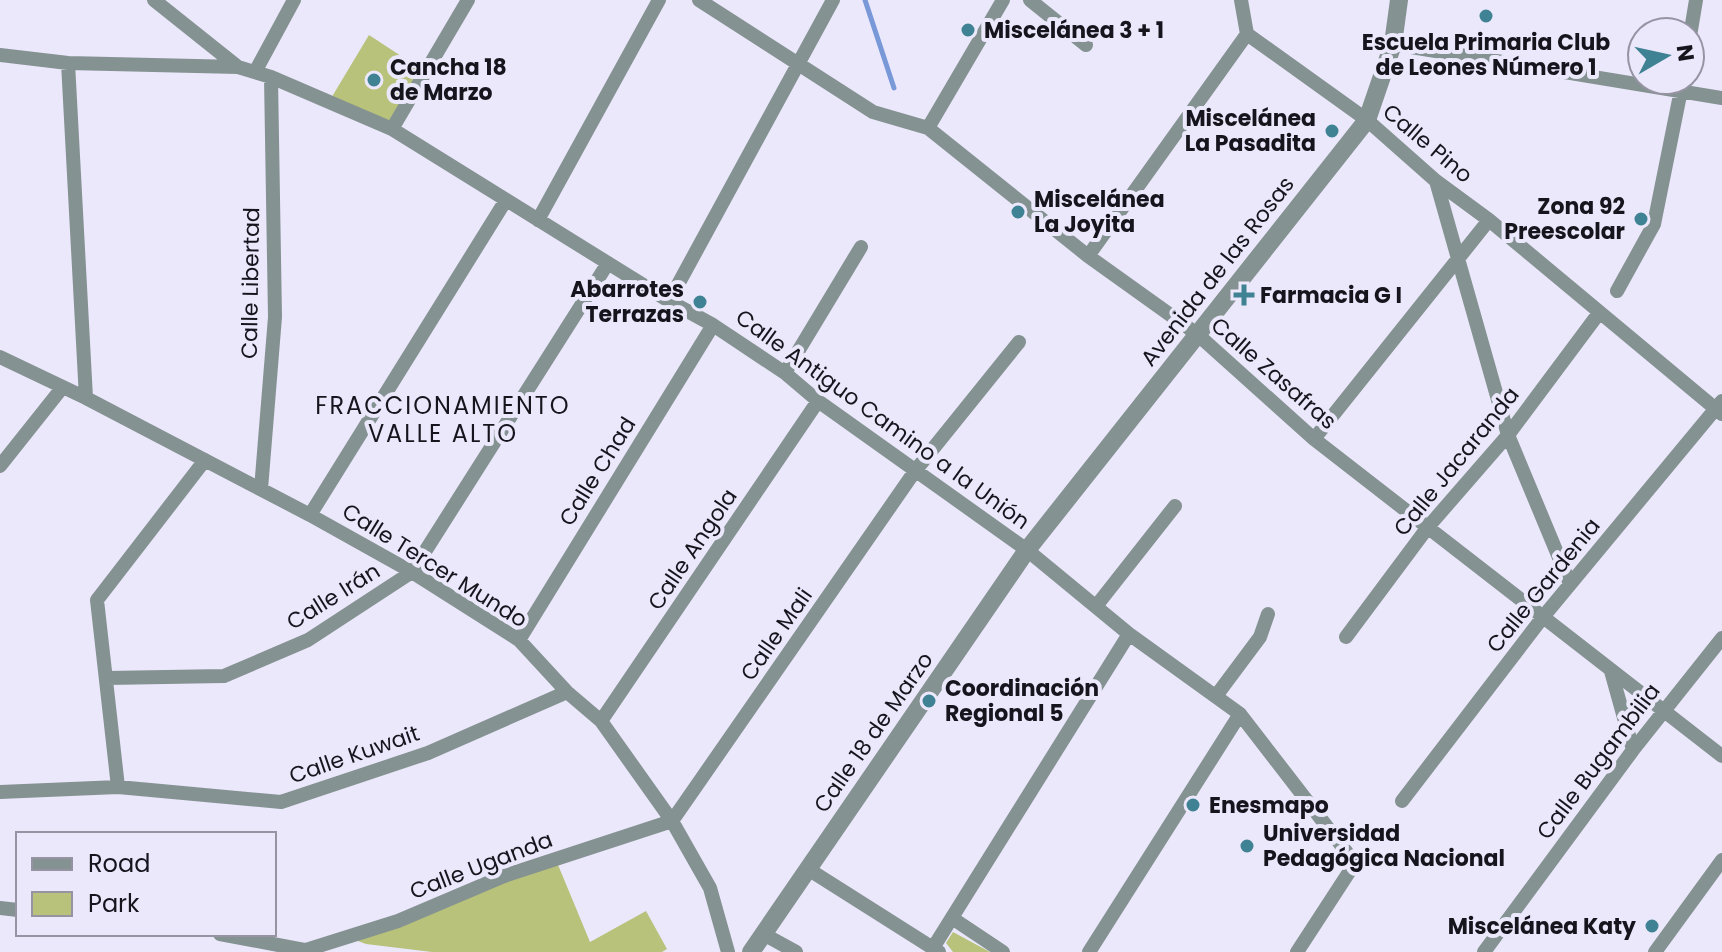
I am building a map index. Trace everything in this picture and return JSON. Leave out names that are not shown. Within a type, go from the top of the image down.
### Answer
[{"type":"street","name":"Calle Antiguo Camino a la Unión","points":[[154,0],[238,67],[271,77],[392,129],[669,301],[713,325],[785,373],[818,401],[1027,550],[1129,634],[1240,714],[1355,863],[1297,952]]},
{"type":"street","points":[[255,72],[294,0]]},
{"type":"street","points":[[392,129],[468,0]]},
{"type":"street","points":[[538,220],[659,0]]},
{"type":"street","name":"Calle Zasafras","points":[[699,0],[873,112],[928,128],[1088,256],[1197,334],[1314,439],[1722,756]]},
{"type":"street","points":[[669,301],[833,0]]},
{"type":"street","points":[[928,128],[1003,0]]},
{"type":"street","points":[[1030,0],[1086,45]]},
{"type":"street","points":[[1088,256],[1247,34],[1241,0]]},
{"type":"street","name":"Avenida de las Rosas","points":[[1027,550],[1367,120],[1393,44],[1399,0]]},
{"type":"street","name":"Calle Pino","points":[[1247,34],[1367,120],[1436,181],[1489,220],[1599,313],[1720,408]]},
{"type":"street","points":[[1393,44],[1626,78]]},
{"type":"street","points":[[0,55],[68,63],[238,67]]},
{"type":"street","points":[[68,63],[86,398]]},
{"type":"street","name":"Calle Libertad","points":[[261,489],[275,317],[271,77]]},
{"type":"street","points":[[1617,291],[1654,224],[1680,96]]},
{"type":"street","points":[[1436,181],[1508,435],[1570,584]]},
{"type":"street","points":[[310,515],[506,200]]},
{"type":"street","points":[[1314,439],[1489,220]]},
{"type":"street","points":[[785,373],[861,247]]},
{"type":"street","name":"Calle Irán","points":[[107,678],[224,676],[308,640],[412,572],[608,263]]},
{"type":"street","name":"Calle Jacaranda","points":[[1346,637],[1428,527],[1508,435],[1599,313]]},
{"type":"street","name":"Calle Chad","points":[[519,640],[713,325]]},
{"type":"street","name":"Calle Mali","points":[[672,821],[915,471],[1019,342]]},
{"type":"street","name":"Calle Tercer Mundo","points":[[0,357],[86,398],[310,515],[412,572],[519,640],[567,692],[601,721],[672,821],[710,888],[728,952]]},
{"type":"street","points":[[0,466],[62,388]]},
{"type":"street","name":"Calle Angola","points":[[601,721],[818,401]]},
{"type":"street","name":"Calle Gardenia","points":[[1402,801],[1543,617],[1720,408]]},
{"type":"street","points":[[118,787],[97,600],[205,460]]},
{"type":"street","points":[[1097,605],[1175,506]]},
{"type":"street","name":"Calle 18 de Marzo","points":[[758,945],[1027,550]]},
{"type":"street","points":[[1216,696],[1260,637],[1268,614]]},
{"type":"street","points":[[808,869],[936,950],[952,918],[1129,634]]},
{"type":"street","name":"Calle Bugambilia","points":[[1483,951],[1662,711],[1722,638]]},
{"type":"street","points":[[1611,671],[1633,750]]},
{"type":"street","name":"Calle Kuwait","points":[[0,792],[118,787],[281,802],[428,753],[567,692]]},
{"type":"street","points":[[1089,952],[1240,714]]},
{"type":"street","name":"Calle Uganda","points":[[311,951],[398,921],[504,876],[672,821]]},
{"type":"street","points":[[1655,952],[1722,860]]},
{"type":"street","points":[[952,918],[1003,952]]},
{"type":"street","points":[[231,936],[311,951]]},
{"type":"street","points":[[758,945],[796,952]]},
{"type":"green space","points":[[369,35],[424,71],[392,127],[330,100]]},
{"type":"green space","points":[[556,860],[590,942],[646,911],[667,949],[662,952],[432,952],[366,944],[347,937]]},
{"type":"green space","points":[[953,932],[990,952],[953,952],[946,943]]},
{"type":"waterway","points":[[865,0],[894,88]]},
{"type":"place","name":"Escuela Primaria Club de Leones Número 1","points":[[1486,16]]},
{"type":"place","name":"Miscelánea 3 + 1","points":[[968,30]]},
{"type":"place","name":"Cancha 18 de Marzo","points":[[374,80]]},
{"type":"place","name":"Miscelánea La Pasadita","points":[[1332,131]]},
{"type":"place","name":"Miscelánea La Joyita","points":[[1018,212]]},
{"type":"place","name":"Zona 92 Preescolar","points":[[1641,219]]},
{"type":"place","name":"Farmacia G I","points":[[1244,295]]},
{"type":"place","name":"Abarrotes Terrazas","points":[[700,302]]},
{"type":"place","name":"Coordinación Regional 5","points":[[929,701]]},
{"type":"place","name":"Enesmapo","points":[[1193,805]]},
{"type":"place","name":"Universidad Pedagógica Nacional","points":[[1247,846]]},
{"type":"place","name":"Miscelánea Katy","points":[[1652,926]]},
{"type":"district","name":"FRACCIONAMIENTO VALLE ALTO","points":[[443,420]]}]
